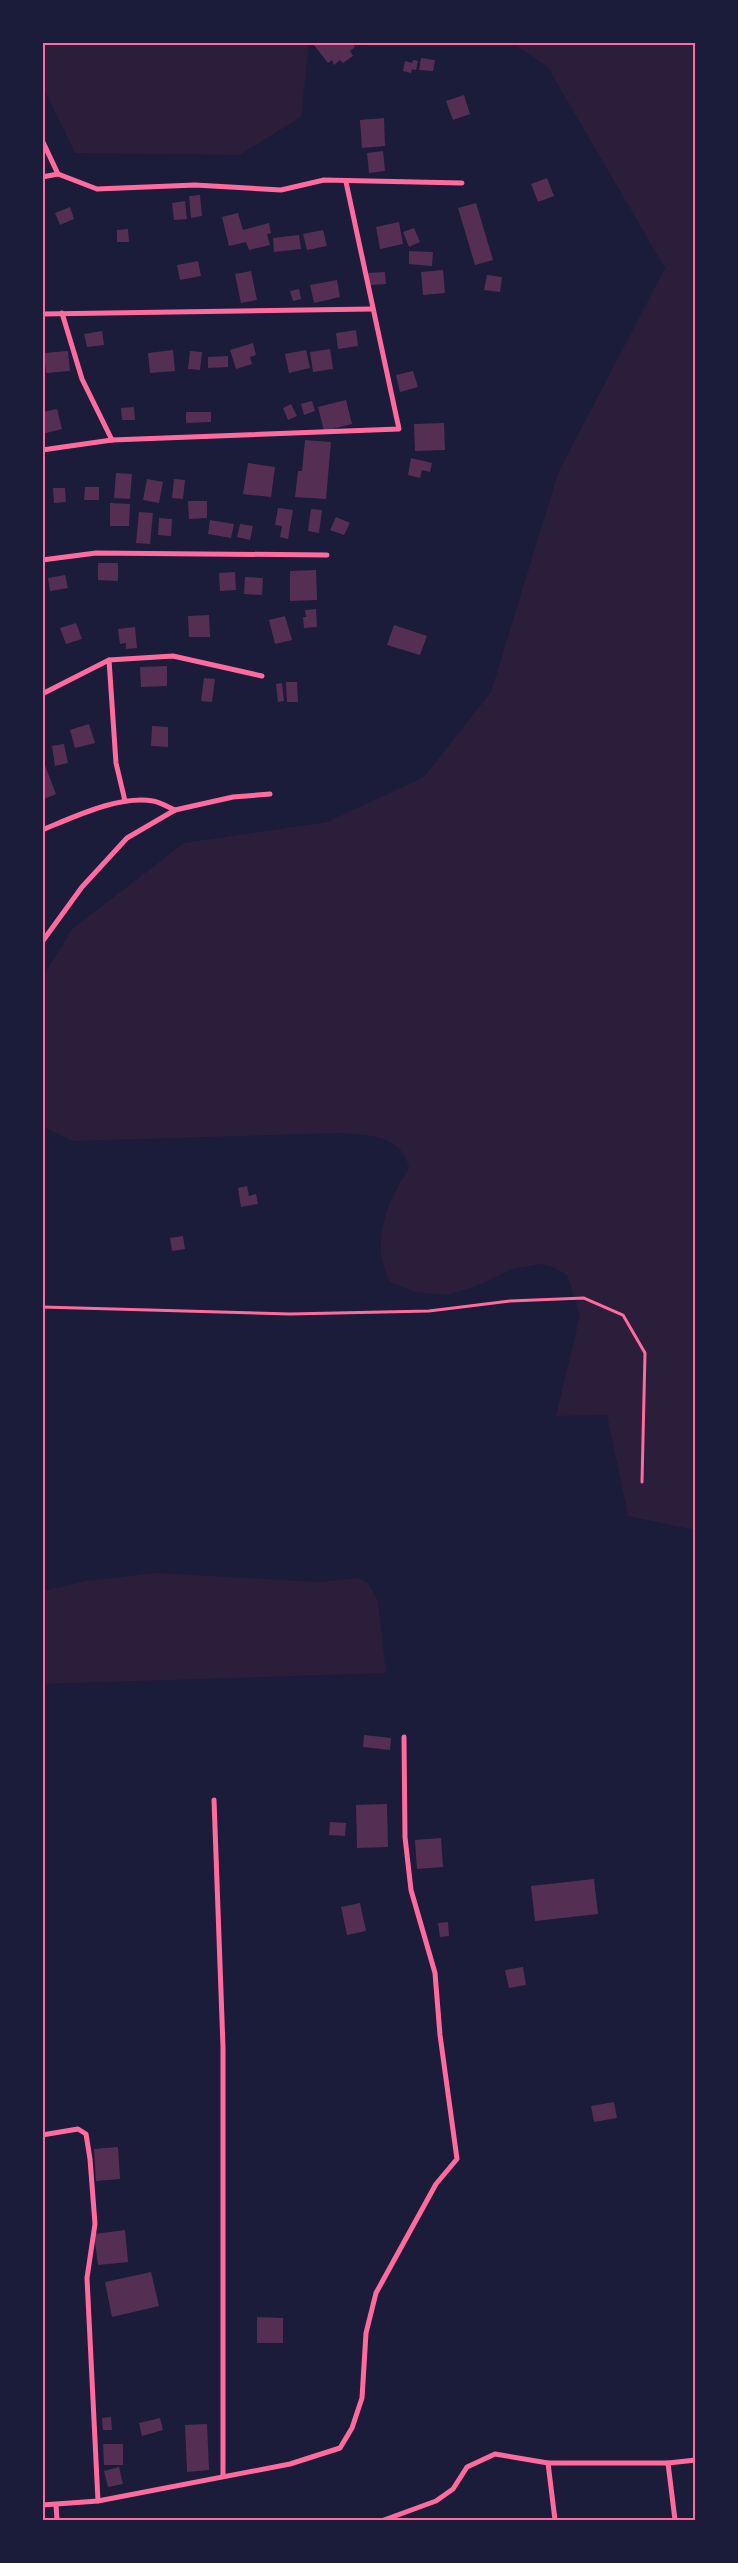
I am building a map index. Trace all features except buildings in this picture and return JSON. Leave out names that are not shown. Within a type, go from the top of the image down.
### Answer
[{"type":"street","points":[[42,140],[58,174]]},
{"type":"street","points":[[42,178],[58,174],[97,189],[194,185],[281,190],[324,180],[346,182],[462,182]]},
{"type":"street","points":[[42,450],[112,440],[398,429],[346,182]]},
{"type":"street","points":[[42,314],[372,309]]},
{"type":"street","points":[[62,314],[82,379],[112,440]]},
{"type":"street","points":[[42,560],[96,554],[327,555]]},
{"type":"street","points":[[42,694],[109,660],[173,656],[262,676]]},
{"type":"street","points":[[109,660],[116,764],[125,802]]},
{"type":"street","points":[[42,942],[82,886],[126,838],[175,810],[233,797],[270,794]]},
{"type":"street","points":[[42,830],[84,813],[125,802],[154,801],[175,810]]},
{"type":"street","points":[[42,2505],[98,2501],[223,2475],[290,2464],[340,2448],[352,2428],[362,2398],[366,2333],[376,2293],[436,2184],[457,2159],[440,2035],[435,1973],[411,1890],[405,1837],[404,1737]]},
{"type":"street","points":[[214,1800],[223,2047],[223,2475]]},
{"type":"street","points":[[42,2134],[78,2129],[86,2134],[90,2158],[95,2224],[87,2278],[98,2501]]},
{"type":"street","points":[[384,2520],[436,2501],[453,2489],[467,2467],[495,2454],[548,2463],[668,2463],[696,2460]]},
{"type":"street","points":[[548,2463],[555,2520]]},
{"type":"street","points":[[668,2463],[675,2520]]},
{"type":"street","points":[[56,2505],[57,2520]]},
{"type":"path","points":[[42,1307],[290,1314],[429,1311],[510,1301],[584,1298],[623,1315],[645,1353],[642,1482]]},
{"type":"shaded area","points":[[43,42],[309,43],[301,117],[240,155],[75,153],[43,87]]},
{"type":"shaded area","points":[[512,43],[695,43],[695,1530],[628,1516],[607,1415],[556,1416],[580,1315],[567,1275],[555,1268],[541,1264],[512,1269],[474,1287],[447,1295],[416,1292],[390,1282],[384,1268],[381,1253],[383,1224],[394,1195],[409,1168],[405,1157],[392,1143],[373,1136],[341,1133],[74,1141],[43,1127],[42,978],[72,929],[184,843],[327,822],[424,777],[491,692],[558,473],[665,268],[547,66]]},
{"type":"shaded area","points":[[155,1573],[319,1582],[359,1578],[368,1583],[378,1601],[386,1673],[43,1684],[43,1591],[86,1581]]}]
